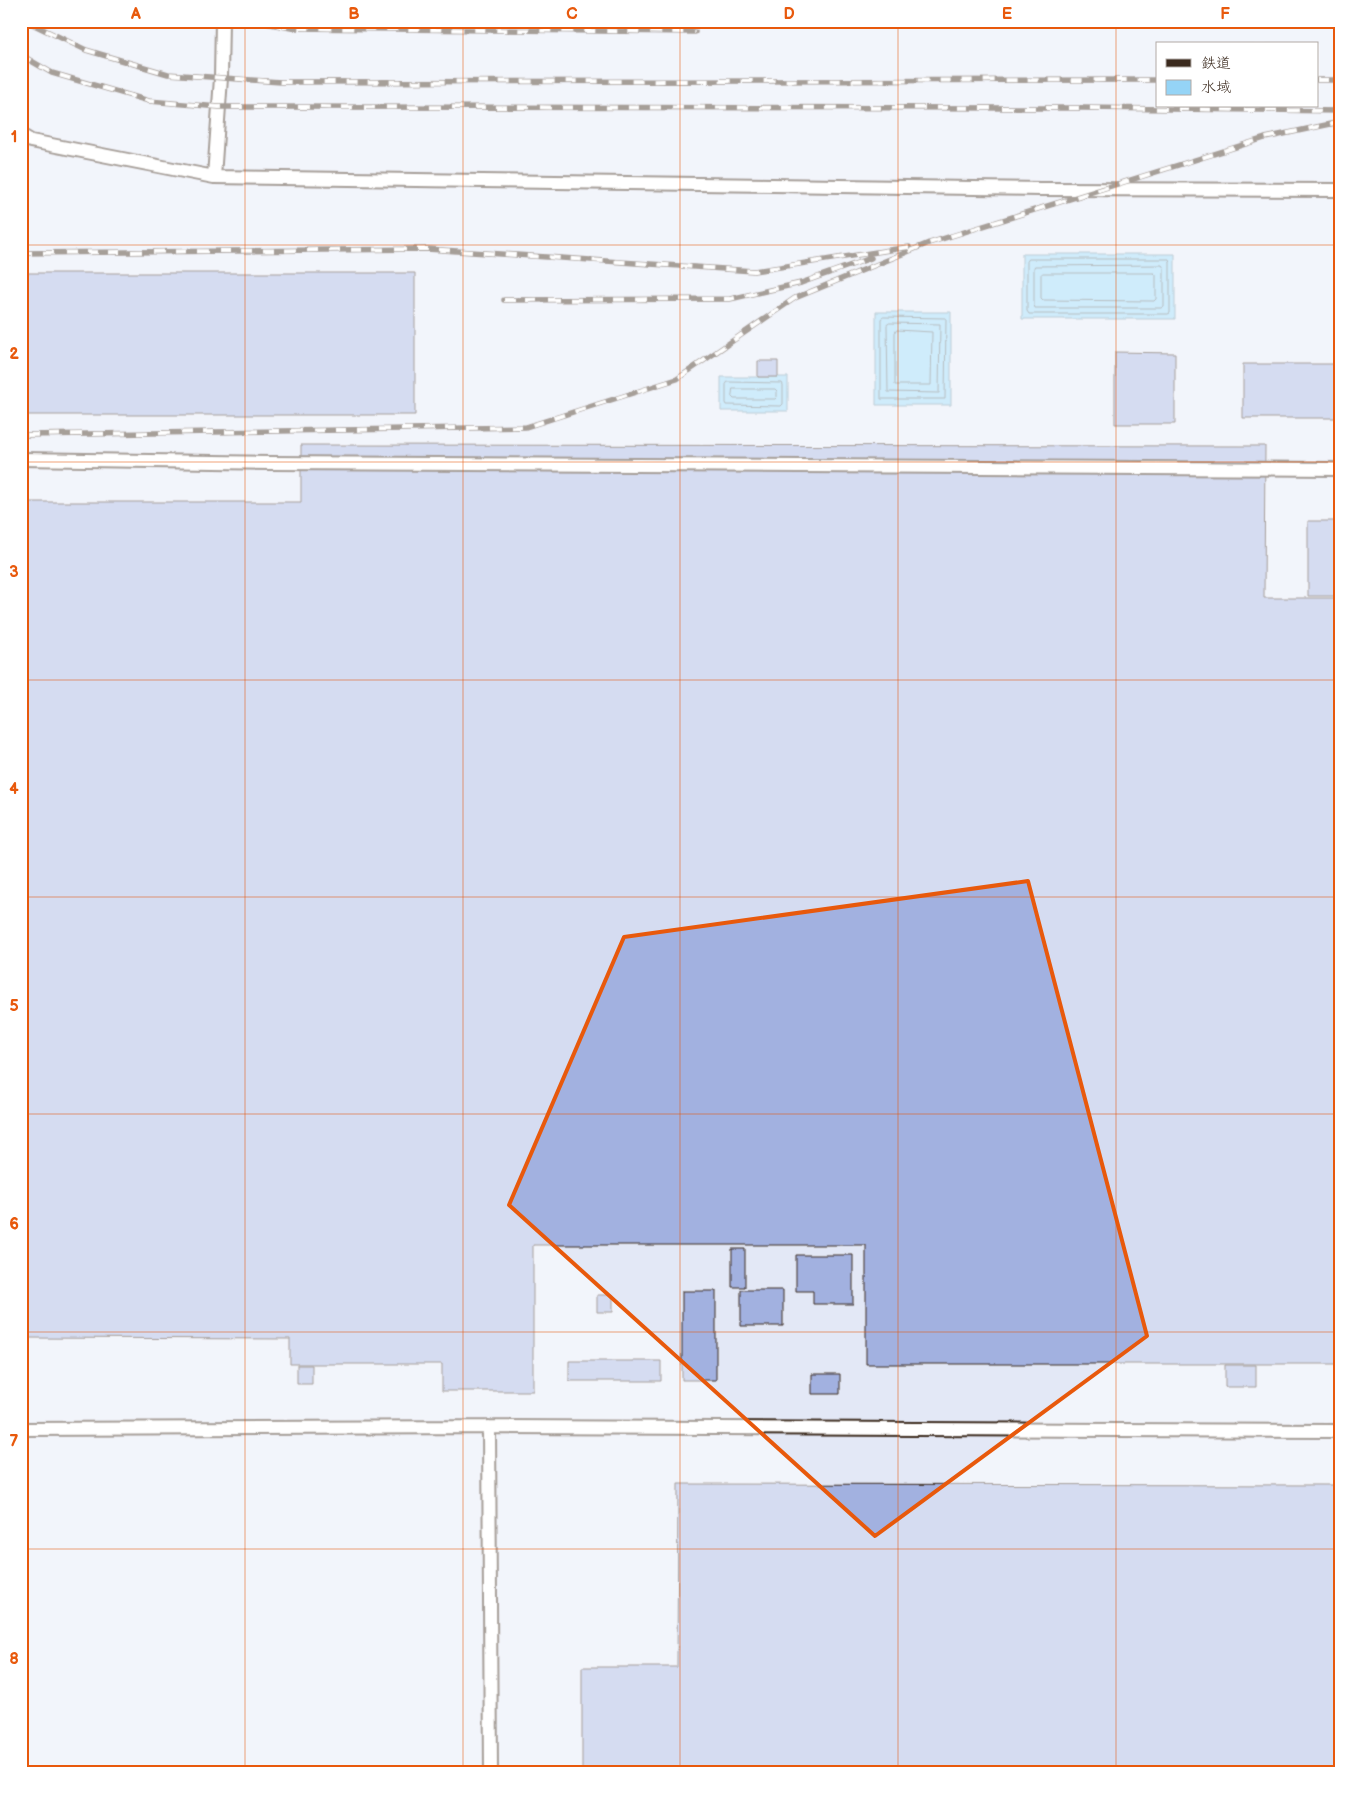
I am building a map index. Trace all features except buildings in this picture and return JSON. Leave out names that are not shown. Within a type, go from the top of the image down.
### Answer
[{"type":"lane","points":[[214,177],[221,78],[222,21]]},
{"type":"lane","points":[[21,135],[31,141],[214,177],[1041,189],[1340,190]]},
{"type":"lane","points":[[21,459],[281,463],[1340,469]]},
{"type":"lane","points":[[21,1429],[489,1427],[1340,1431]]},
{"type":"lane","points":[[489,1427],[491,1773]]},
{"type":"highlighted area","points":[[1028,881],[1147,1336],[875,1536],[509,1205],[624,937]]},
{"type":"shaded area","points":[[21,21],[1340,21],[1340,1773],[21,1773]]},
{"type":"water","points":[[1022,254],[1175,254],[1175,319],[1022,319]]},
{"type":"water","points":[[876,312],[951,312],[951,405],[876,405]]},
{"type":"water","points":[[721,377],[788,377],[788,411],[721,411]]},
{"type":"railway","points":[[26,21],[86,50],[168,74],[281,82],[1156,80]]},
{"type":"railway","points":[[255,21],[291,28],[695,32]]},
{"type":"railway","points":[[21,55],[52,73],[149,101],[219,107],[1083,108],[1340,111]]},
{"type":"railway","points":[[1318,80],[1340,80]]},
{"type":"railway","points":[[27,435],[526,427],[677,379],[795,298],[929,243],[1265,138],[1340,122]]},
{"type":"railway","points":[[21,253],[427,249],[754,271],[909,247]]},
{"type":"railway","points":[[504,300],[730,299],[801,283],[871,258]]}]
